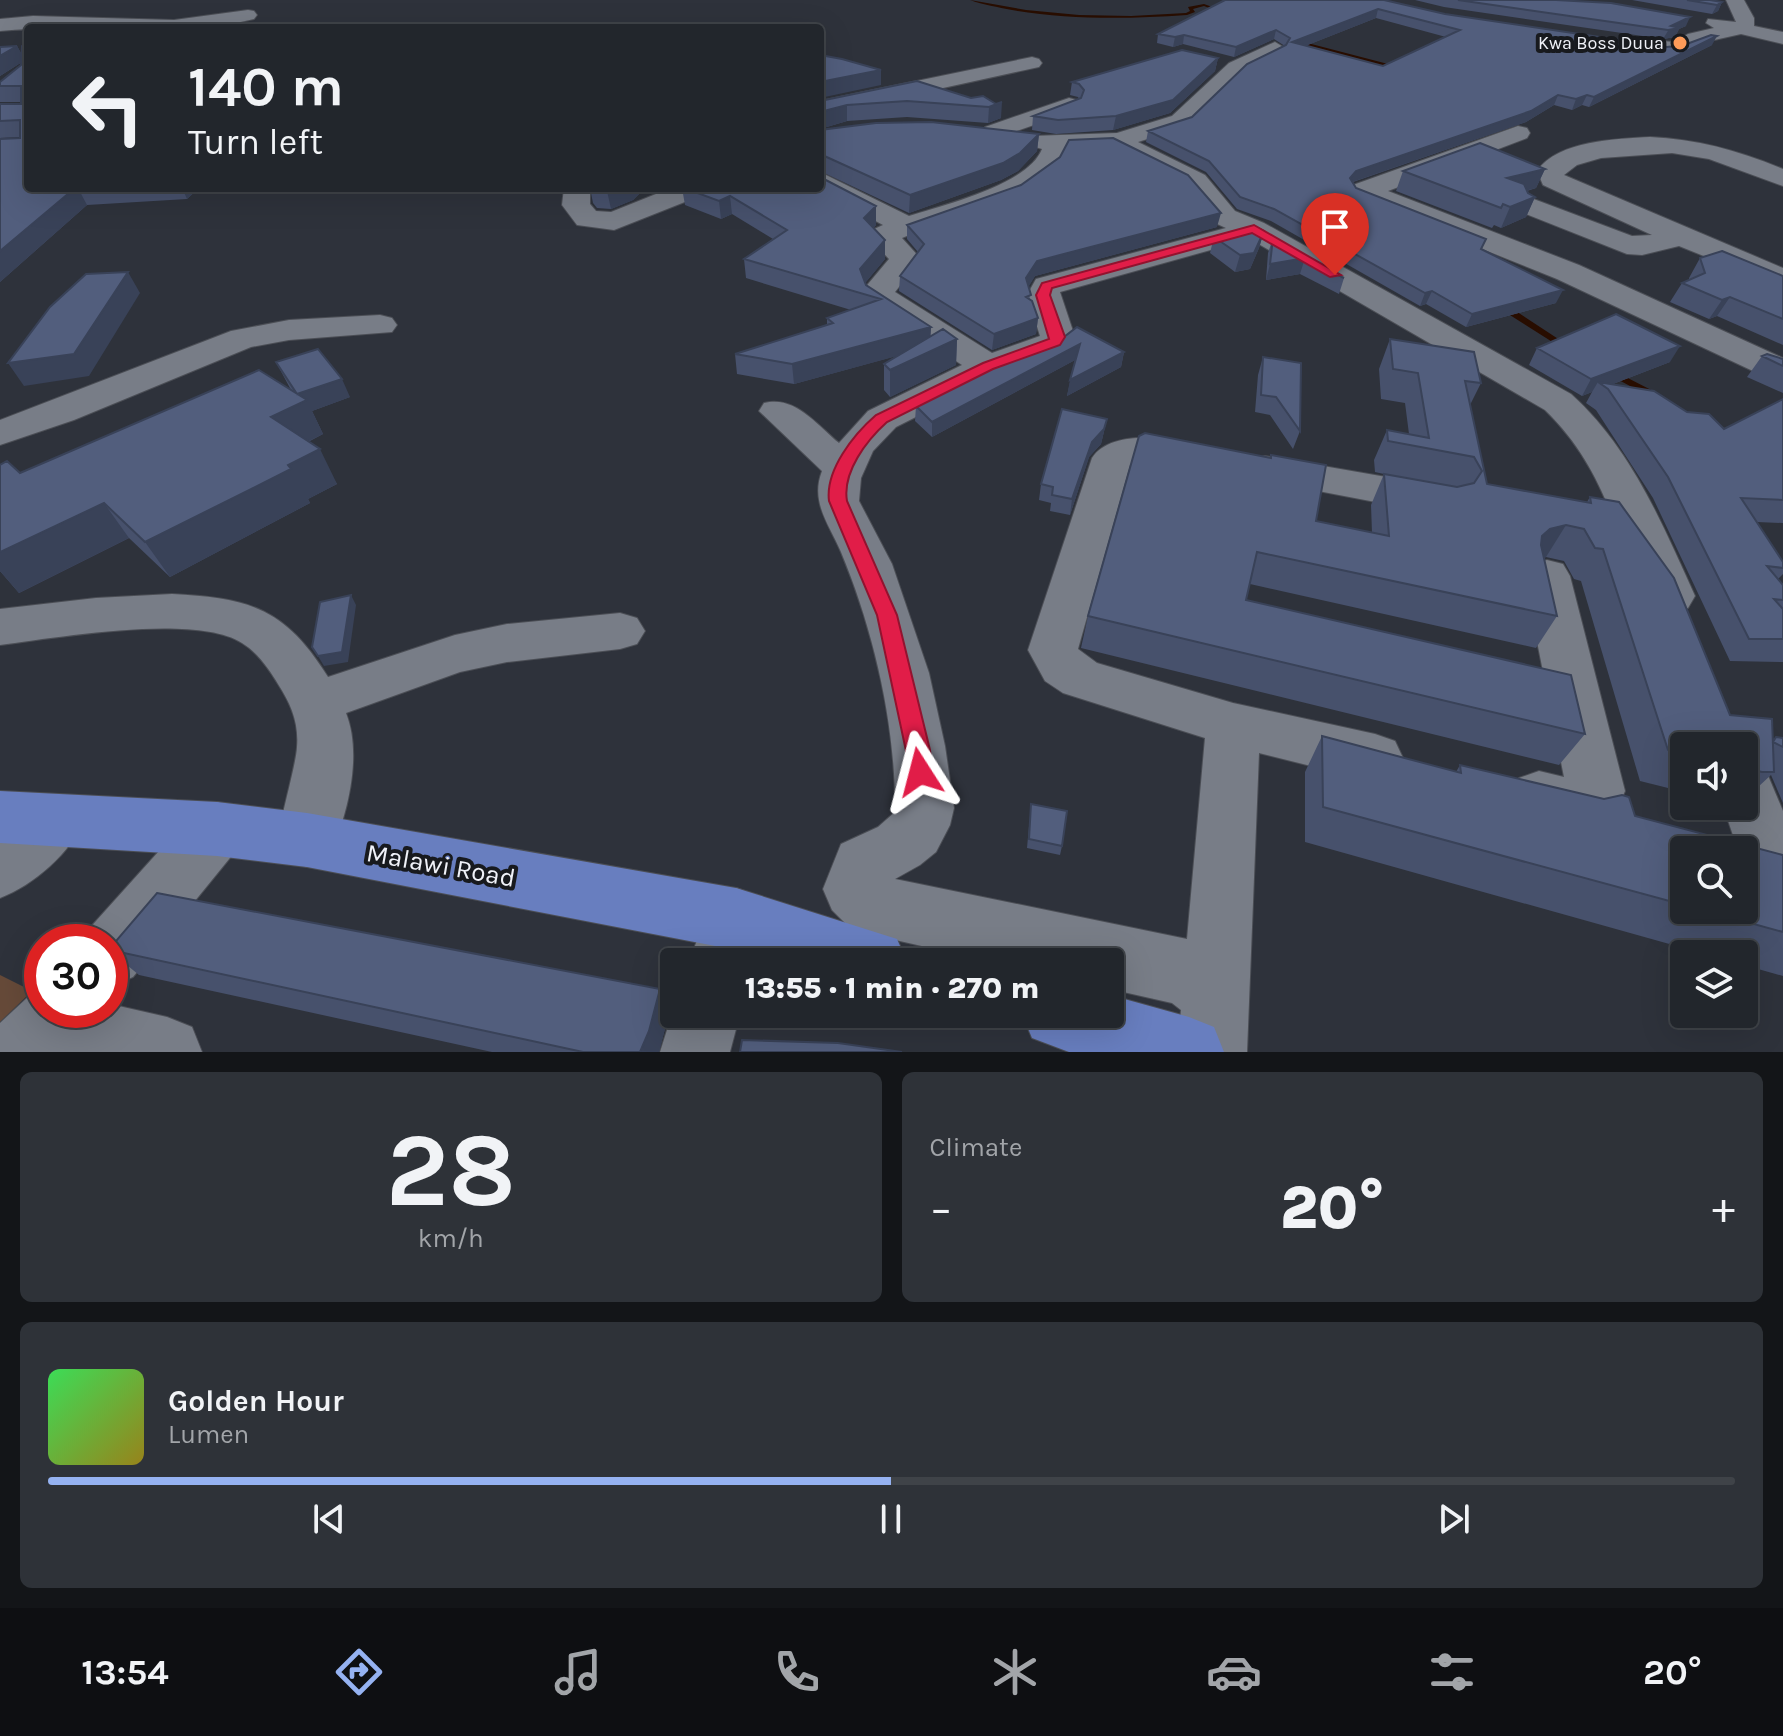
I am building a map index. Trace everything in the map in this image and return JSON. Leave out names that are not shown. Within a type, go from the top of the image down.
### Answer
[{"type":"main road","name":"Malawi Road","points":[[28,818],[217,829],[307,840],[729,941],[777,948]]},
{"type":"main road","points":[[1124,1023],[1206,1033]]},
{"type":"street","points":[[1735,0],[1745,23]]},
{"type":"street","points":[[187,24],[248,15]]},
{"type":"street","points":[[1600,41],[1677,48],[1695,38],[1766,16]]},
{"type":"street","points":[[1699,20],[1745,23],[1783,38]]},
{"type":"street","points":[[0,25],[33,22],[104,24]]},
{"type":"street","points":[[964,131],[994,132],[1056,144],[1116,140],[1180,121],[1228,64],[1275,48]]},
{"type":"street","points":[[824,107],[1032,63]]},
{"type":"street","points":[[994,132],[1069,105]]},
{"type":"street","points":[[1518,133],[1363,191],[1568,272],[1783,371]]},
{"type":"street","points":[[1116,140],[1196,181],[1225,217],[1254,229],[1544,393],[1579,420],[1629,500],[1686,632]]},
{"type":"street","points":[[1783,178],[1719,153],[1675,143],[1647,142],[1578,154],[1550,171],[1552,179],[1580,194],[1783,279]]},
{"type":"street","points":[[988,366],[880,296],[879,290],[906,259],[882,236],[1018,187],[1045,168],[1055,153],[1056,144]]},
{"type":"street","points":[[824,182],[906,226]]},
{"type":"street","points":[[577,192],[576,205],[587,219],[614,221],[685,192]]},
{"type":"street","points":[[1531,206],[1627,245],[1642,246],[1683,236]]},
{"type":"street","points":[[1206,1033],[1188,973],[869,904],[854,889],[863,864],[900,846],[915,833],[924,815],[919,750],[887,615],[838,501],[836,487],[869,430],[882,419],[988,366],[1055,342],[1058,337],[1043,295],[1047,286],[1254,229]]},
{"type":"street","points":[[0,433],[243,338],[289,330],[380,325]]},
{"type":"street","points":[[778,411],[844,469]]},
{"type":"street","points":[[1419,768],[1233,725],[1081,679],[1063,667],[1053,650],[1112,458],[1129,449],[1147,448],[1442,501]]},
{"type":"street","points":[[1497,786],[1574,805],[1592,803],[1596,791],[1547,576]]},
{"type":"street","points":[[0,627],[136,612],[211,613],[258,628],[292,662],[315,702],[325,736],[318,797],[307,840]]},
{"type":"street","points":[[315,702],[455,654],[507,643],[620,631]]},
{"type":"street","points":[[1206,1033],[1233,725]]},
{"type":"street","points":[[0,869],[28,818]]},
{"type":"street","points":[[1757,820],[1770,856]]},
{"type":"street","points":[[128,933],[217,829]]},
{"type":"street","points":[[695,1052],[702,1028]]},
{"type":"street","points":[[43,1029],[167,1052]]},
{"type":"shaded area","points":[[0,975],[24,987],[24,999],[0,1022]]},
{"type":"building","points":[[1225,0],[1384,0],[1445,14],[1667,47],[1717,36],[1594,97],[1587,95],[1576,99],[1558,95],[1531,111],[1356,171],[1350,178],[1356,188],[1486,239],[1481,249],[1563,290],[1472,314],[1432,291],[1425,293],[1274,209],[1240,197],[1209,161],[1148,131],[1192,117],[1247,64],[1286,45],[1290,38],[1276,30],[1236,47],[1184,35],[1158,34]],"holes":[[[1378,9],[1460,30],[1383,66],[1292,42]]]},
{"type":"building","points":[[1458,0],[1611,3],[1690,17],[1671,26],[1680,28],[1668,30]]},
{"type":"building","points":[[1687,0],[1710,0],[1722,2],[1717,5]]},
{"type":"building","points":[[17,46],[0,56],[0,47]]},
{"type":"building","points":[[22,46],[24,192],[70,192],[0,251],[0,139],[20,138],[20,120],[0,121],[0,104],[21,104],[21,86],[0,86],[0,82],[21,65]]},
{"type":"building","points":[[1182,50],[1218,58],[1173,100],[1116,116],[1058,120],[1033,116],[1081,98],[1084,90],[1072,82]]},
{"type":"building","points":[[824,56],[842,59],[881,70],[824,81]]},
{"type":"building","points":[[917,81],[971,98],[983,96],[996,104],[1002,102],[989,107],[907,101],[847,105],[824,111],[824,100]]},
{"type":"building","points":[[931,122],[1039,134],[1020,153],[1003,163],[910,195],[824,156],[824,130],[876,123]]},
{"type":"building","points":[[1113,138],[1188,175],[1221,213],[1037,261],[1026,278],[1031,295],[1026,297],[1032,301],[1038,318],[994,334],[900,276],[924,244],[907,225],[1021,185],[1060,157],[1069,140]]},
{"type":"building","points":[[1480,143],[1545,169],[1507,178],[1524,184],[1528,193],[1535,197],[1510,207],[1503,204],[1501,208],[1403,171]]},
{"type":"building","points":[[824,179],[876,206],[864,218],[885,240],[860,269],[866,285],[931,327],[792,364],[735,354],[833,323],[827,318],[881,299],[744,259],[787,230],[730,196],[719,201],[695,192],[824,192]]},
{"type":"building","points":[[1254,226],[1264,231],[1254,253],[1240,255],[1214,237]]},
{"type":"building","points":[[1273,238],[1344,278],[1305,258],[1270,264]]},
{"type":"building","points":[[1722,251],[1783,276],[1783,319],[1730,297],[1722,300],[1682,283],[1705,273],[1700,258]]},
{"type":"building","points":[[128,272],[74,354],[8,363],[50,307],[86,274]]},
{"type":"building","points":[[1616,314],[1680,346],[1591,379],[1537,348]]},
{"type":"building","points":[[1077,327],[1124,352],[1070,380],[1080,344],[932,422],[916,406],[1004,361],[1056,343]]},
{"type":"building","points":[[943,329],[957,339],[890,370],[884,364]]},
{"type":"building","points":[[1390,339],[1474,352],[1481,383],[1465,381],[1487,484],[1591,503],[1590,497],[1619,502],[1674,578],[1730,715],[1772,719],[1774,772],[1758,771],[1758,732],[1670,732],[1668,750],[1603,549],[1595,548],[1584,529],[1566,525],[1550,529],[1542,536],[1541,545],[1557,616],[1257,552],[1246,600],[1571,675],[1585,734],[1088,616],[1139,436],[1145,433],[1271,458],[1271,455],[1326,465],[1316,521],[1389,536],[1384,474],[1457,487],[1474,483],[1482,471],[1474,457],[1388,441],[1387,430],[1429,438],[1418,373],[1393,369]]},
{"type":"building","points":[[318,349],[342,379],[297,394],[276,362]]},
{"type":"building","points":[[1767,354],[1783,359],[1783,366],[1762,356]]},
{"type":"building","points":[[1263,357],[1301,363],[1300,431],[1276,397],[1261,395]]},
{"type":"building","points":[[259,370],[307,400],[271,417],[320,449],[288,465],[291,469],[145,542],[104,503],[0,552],[0,465],[7,461],[20,473]]},
{"type":"building","points":[[1598,382],[1654,391],[1687,412],[1709,414],[1724,429],[1783,399],[1783,500],[1741,498],[1783,562],[1783,568],[1767,566],[1783,585],[1783,600],[1774,599],[1783,609],[1783,639],[1749,639],[1668,477],[1608,389]]},
{"type":"building","points":[[1062,409],[1107,419],[1104,429],[1092,442],[1072,499],[1052,495],[1053,487],[1041,484]]},
{"type":"building","points":[[351,595],[342,652],[318,656],[312,647],[320,602]]},
{"type":"building","points":[[1322,736],[1461,773],[1460,765],[1604,799],[1622,795],[1629,797],[1635,816],[1711,836],[1670,836],[1670,901],[1323,807]]},
{"type":"building","points":[[1776,737],[1783,738],[1783,747],[1773,742]]},
{"type":"building","points":[[1031,804],[1067,811],[1062,846],[1029,839]]},
{"type":"building","points":[[1758,848],[1783,855],[1783,932],[1754,924],[1758,924]]},
{"type":"building","points":[[157,893],[660,989],[640,1052],[583,1052],[128,954],[128,927]]},
{"type":"building","points":[[742,1040],[838,1043],[902,1052],[740,1052]]},
{"type":"waterway","points":[[972,0],[1026,11],[1079,16],[1187,14],[1193,11],[1190,8],[1204,5],[1224,12]]},
{"type":"waterway","points":[[1296,41],[1386,65],[1397,72]]},
{"type":"waterway","points":[[1505,308],[1568,348]]},
{"type":"waterway","points":[[1614,374],[1656,396]]},
{"type":"place","name":"Kwa Boss Duua","points":[[1680,43]]},
{"type":"route","points":[[920,772],[919,750],[887,615],[838,501],[836,487],[869,430],[882,419],[988,366],[1055,342],[1058,337],[1043,295],[1047,286],[1254,229],[1335,275]]}]
